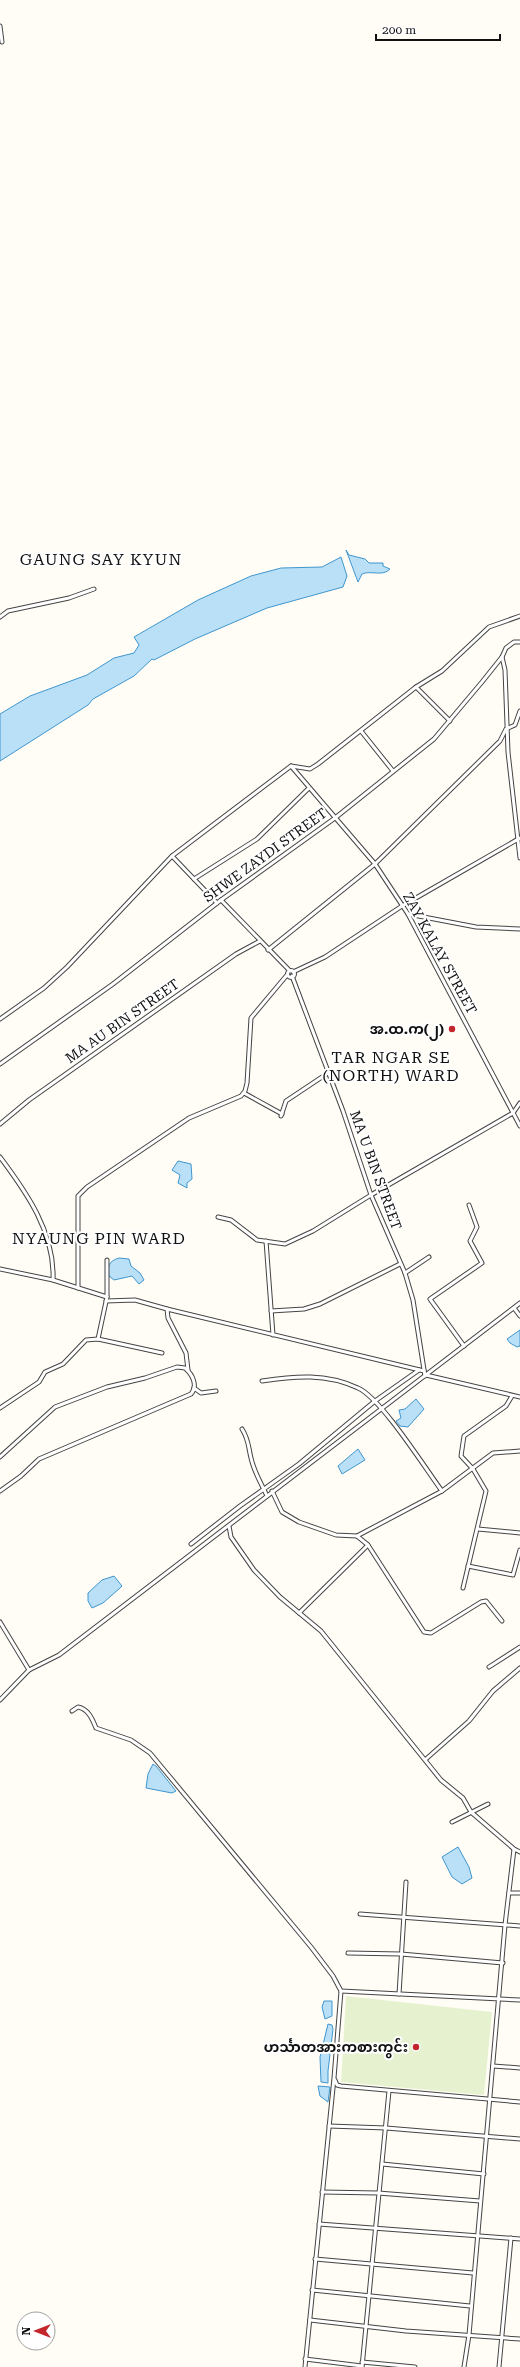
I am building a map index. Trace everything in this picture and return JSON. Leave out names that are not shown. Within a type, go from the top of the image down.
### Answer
[{"type":"street","points":[[0,26],[2,42]]},
{"type":"street","points":[[0,617],[8,611],[69,598],[94,589]]},
{"type":"street","points":[[0,1019],[44,988],[67,967],[172,856],[291,766],[310,769],[416,687],[442,671],[490,627],[520,616]]},
{"type":"street","name":"SHWE ZAYDI STREET","points":[[0,1064],[113,984],[221,900],[335,818],[434,738],[450,721],[502,657],[506,648],[514,642],[520,642]]},
{"type":"street","points":[[502,657],[505,670],[506,729],[520,838],[520,858]]},
{"type":"street","points":[[416,687],[450,721]]},
{"type":"street","points":[[268,950],[375,864],[500,741],[506,729],[515,725],[520,711]]},
{"type":"street","points":[[361,731],[393,771]]},
{"type":"street","name":"ZAY KALAY STREET","points":[[291,766],[375,864],[408,914],[520,1126]]},
{"type":"street","points":[[194,879],[257,839],[309,788]]},
{"type":"street","points":[[78,1288],[78,1196],[81,1191],[189,1118],[241,1096],[244,1093],[248,1076],[251,1018],[287,975],[324,957],[402,906],[520,838]]},
{"type":"street","points":[[172,856],[217,903]]},
{"type":"street","points":[[221,900],[268,950],[295,974],[290,978],[287,975]]},
{"type":"street","points":[[408,914],[476,927],[520,929]]},
{"type":"street","name":"MA AU BIN STREET","points":[[0,1124],[46,1088],[236,954],[260,941]]},
{"type":"street","name":"MA U BIN STREET","points":[[292,976],[343,1111],[371,1195],[405,1273],[413,1300],[425,1374]]},
{"type":"street","points":[[244,1093],[282,1115],[286,1101],[328,1073]]},
{"type":"street","points":[[218,1217],[231,1220],[257,1240],[285,1244],[312,1231],[513,1112],[520,1102]]},
{"type":"street","points":[[0,1156],[30,1200],[46,1233],[52,1258],[53,1280]]},
{"type":"street","points":[[464,1346],[430,1299],[482,1263],[470,1241],[478,1228],[469,1206]]},
{"type":"street","points":[[266,1241],[270,1311],[273,1335]]},
{"type":"street","points":[[405,1273],[429,1258]]},
{"type":"street","points":[[98,1339],[107,1299],[107,1260]]},
{"type":"street","points":[[270,1311],[304,1309],[320,1304],[400,1264]]},
{"type":"street","points":[[0,1269],[53,1280],[107,1299],[135,1300],[419,1370],[425,1374],[520,1397]]},
{"type":"street","points":[[0,1700],[29,1670],[59,1655],[229,1526],[272,1491],[425,1374],[520,1303]]},
{"type":"street","points":[[514,1308],[520,1316]]},
{"type":"street","points":[[0,1491],[21,1476],[39,1459],[191,1394],[194,1388],[192,1377],[188,1370],[186,1353],[168,1318],[167,1309]]},
{"type":"street","points":[[0,1408],[39,1382],[45,1372],[62,1364],[83,1342],[98,1339],[162,1353]]},
{"type":"street","points":[[0,1457],[55,1407],[107,1387],[145,1378],[177,1367],[182,1366],[188,1370]]},
{"type":"street","points":[[191,1544],[264,1488],[299,1464],[375,1401],[419,1370]]},
{"type":"street","points":[[262,1381],[296,1376],[325,1378],[359,1388],[381,1408],[442,1491]]},
{"type":"street","points":[[194,1388],[201,1393],[216,1391]]},
{"type":"street","points":[[463,1588],[486,1491],[473,1469],[461,1456],[464,1436],[506,1406],[512,1396]]},
{"type":"street","points":[[242,1428],[248,1439],[250,1458],[257,1477],[267,1496]]},
{"type":"street","points":[[272,1491],[282,1512],[299,1522],[336,1535],[358,1536],[442,1491],[493,1453],[520,1451]]},
{"type":"street","points":[[229,1526],[231,1537],[254,1570],[266,1584],[321,1631],[414,1748],[426,1759],[441,1780],[463,1798],[471,1812],[514,1849],[520,1852]]},
{"type":"street","points":[[478,1529],[520,1533]]},
{"type":"street","points":[[358,1536],[368,1545],[424,1632],[431,1633],[481,1602],[486,1601],[502,1621]]},
{"type":"street","points":[[299,1612],[368,1545]]},
{"type":"street","points":[[468,1566],[513,1575],[520,1550]]},
{"type":"street","points":[[0,1622],[29,1670]]},
{"type":"street","points":[[489,1667],[520,1647]]},
{"type":"street","points":[[426,1759],[470,1721],[492,1691],[520,1668]]},
{"type":"street","points":[[72,1711],[78,1707],[83,1708],[89,1713],[96,1728],[131,1740],[150,1753],[313,1949],[333,1976],[340,1991],[334,2078],[305,2367]]},
{"type":"street","points":[[452,1822],[488,1804]]},
{"type":"street","points":[[464,2367],[469,2335],[470,2306],[484,2174],[500,1999],[505,1925],[514,1849]]},
{"type":"street","points":[[399,1994],[406,1882]]},
{"type":"street","points":[[509,1893],[520,1893]]},
{"type":"street","points":[[360,1914],[520,1926]]},
{"type":"street","points":[[348,1953],[401,1954],[502,1963]]},
{"type":"street","points":[[340,1991],[520,2000]]},
{"type":"street","points":[[493,2066],[520,2068]]},
{"type":"street","points":[[334,2078],[337,2084],[342,2086],[520,2102]]},
{"type":"street","points":[[362,2365],[389,2091]]},
{"type":"street","points":[[329,2126],[386,2128],[520,2139]]},
{"type":"street","points":[[382,2164],[484,2174]]},
{"type":"street","points":[[322,2192],[378,2193],[480,2201]]},
{"type":"street","points":[[319,2224],[520,2239]]},
{"type":"street","points":[[499,2367],[503,2337],[511,2238]]},
{"type":"street","points":[[315,2259],[473,2273]]},
{"type":"street","points":[[312,2290],[470,2306]]},
{"type":"street","points":[[310,2320],[520,2339]]},
{"type":"street","points":[[306,2359],[362,2365],[415,2367]]},
{"type":"green space","name":"ဟင်္သာတအားကစားကွင်း","points":[[346,1996],[492,2012],[484,2095],[341,2082]]},
{"type":"water","points":[[346,550],[349,555],[365,559],[369,563],[383,563],[383,566],[390,569],[384,573],[362,574],[358,582]]},
{"type":"water","points":[[341,557],[347,576],[343,587],[267,608],[195,639],[154,660],[152,659],[134,676],[93,699],[88,705],[0,761],[0,714],[30,696],[87,675],[114,658],[134,653],[139,645],[134,637],[198,600],[251,576],[281,568],[322,567]]},
{"type":"water","points":[[178,1161],[191,1164],[192,1179],[187,1183],[187,1188],[178,1183],[180,1175],[172,1170]]},
{"type":"water","points":[[119,1258],[129,1259],[131,1266],[140,1273],[144,1280],[139,1284],[132,1276],[114,1280],[109,1276],[108,1269],[111,1262]]},
{"type":"water","points":[[520,1330],[520,1346],[517,1347],[510,1343],[507,1339]]},
{"type":"water","points":[[416,1399],[424,1409],[408,1427],[400,1426],[396,1421],[401,1418],[399,1410],[405,1409]]},
{"type":"water","points":[[358,1449],[365,1460],[342,1474],[338,1466]]},
{"type":"water","points":[[114,1576],[122,1586],[103,1603],[92,1608],[88,1601],[88,1593],[102,1580]]},
{"type":"water","points":[[153,1764],[176,1791],[172,1793],[146,1788],[148,1774]]},
{"type":"water","points":[[458,1847],[469,1867],[472,1878],[462,1884],[452,1877],[442,1857]]},
{"type":"water","points":[[324,2001],[332,2001],[332,2016],[325,2019],[322,2007]]},
{"type":"water","points":[[328,2024],[332,2025],[333,2029],[328,2083],[321,2082],[320,2057]]},
{"type":"water","points":[[318,2086],[330,2087],[328,2102],[320,2096]]},
{"type":"place","name":"အ.ထ.က(၂)","points":[[452,1029]]},
{"type":"place","name":"ဟင်္သာတအားကစားကွင်း","points":[[416,2047]]},
{"type":"district","name":"GAUNG SAY KYUN","points":[[101,559]]},
{"type":"district","name":"TAR NGAR SE (NORTH) WARD","points":[[391,1066]]},
{"type":"district","name":"NYAUNG PIN WARD","points":[[99,1238]]}]
